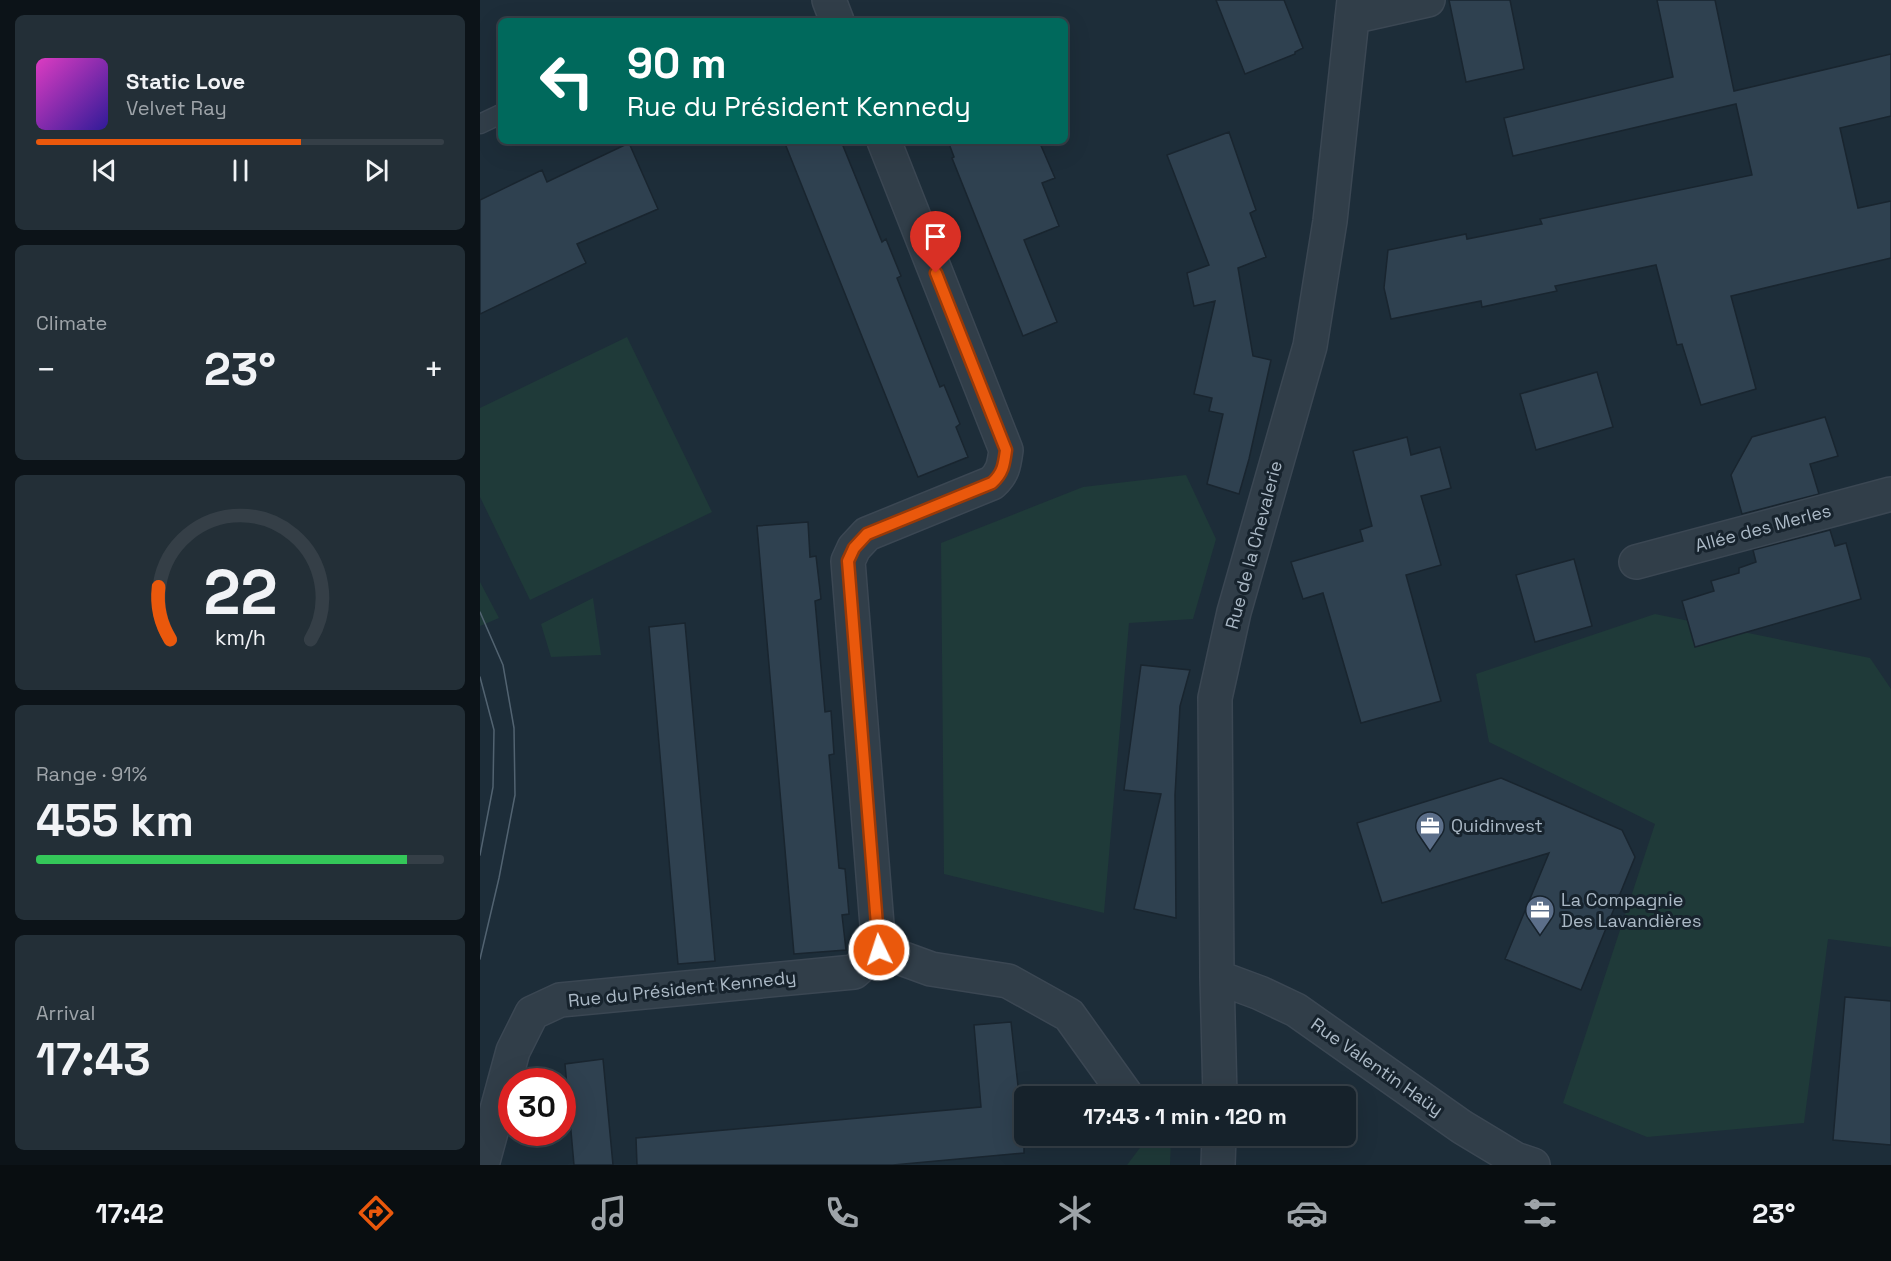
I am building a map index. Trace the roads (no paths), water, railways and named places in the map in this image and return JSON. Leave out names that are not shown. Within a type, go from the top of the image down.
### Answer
[{"type":"street","points":[[829,0],[836,18]]},
{"type":"street","points":[[1353,8],[1428,0]]},
{"type":"street","name":"Rue de la Chevalerie","points":[[1220,1086],[1215,698],[1234,612],[1310,346],[1330,221],[1353,8]]},
{"type":"street","points":[[885,144],[1006,450],[1001,476],[992,483],[867,534],[854,548],[848,561],[879,950],[931,969],[1008,981],[1069,1015],[1120,1086]]},
{"type":"street","name":"Allée des Merles","points":[[1636,562],[1891,494]]},
{"type":"street","name":"Rue du Président Kennedy","points":[[483,1165],[513,1051],[532,1013],[560,1000],[854,972],[879,950]]},
{"type":"street","name":"Rue Valentin Haüy","points":[[1217,977],[1260,993],[1296,1010],[1462,1127],[1515,1159],[1533,1165]]},
{"type":"street","points":[[1218,1165],[1219,1146]]},
{"type":"lane","points":[[480,124],[498,115]]},
{"type":"tram line","points":[[480,612],[503,665],[514,728],[515,795],[480,959]]},
{"type":"tram line","points":[[480,677],[494,730],[493,787],[480,855]]},
{"type":"place","name":"Quidinvest","points":[[1430,852]]},
{"type":"place","name":"La Compagnie Des Lavandières","points":[[1540,936]]}]
